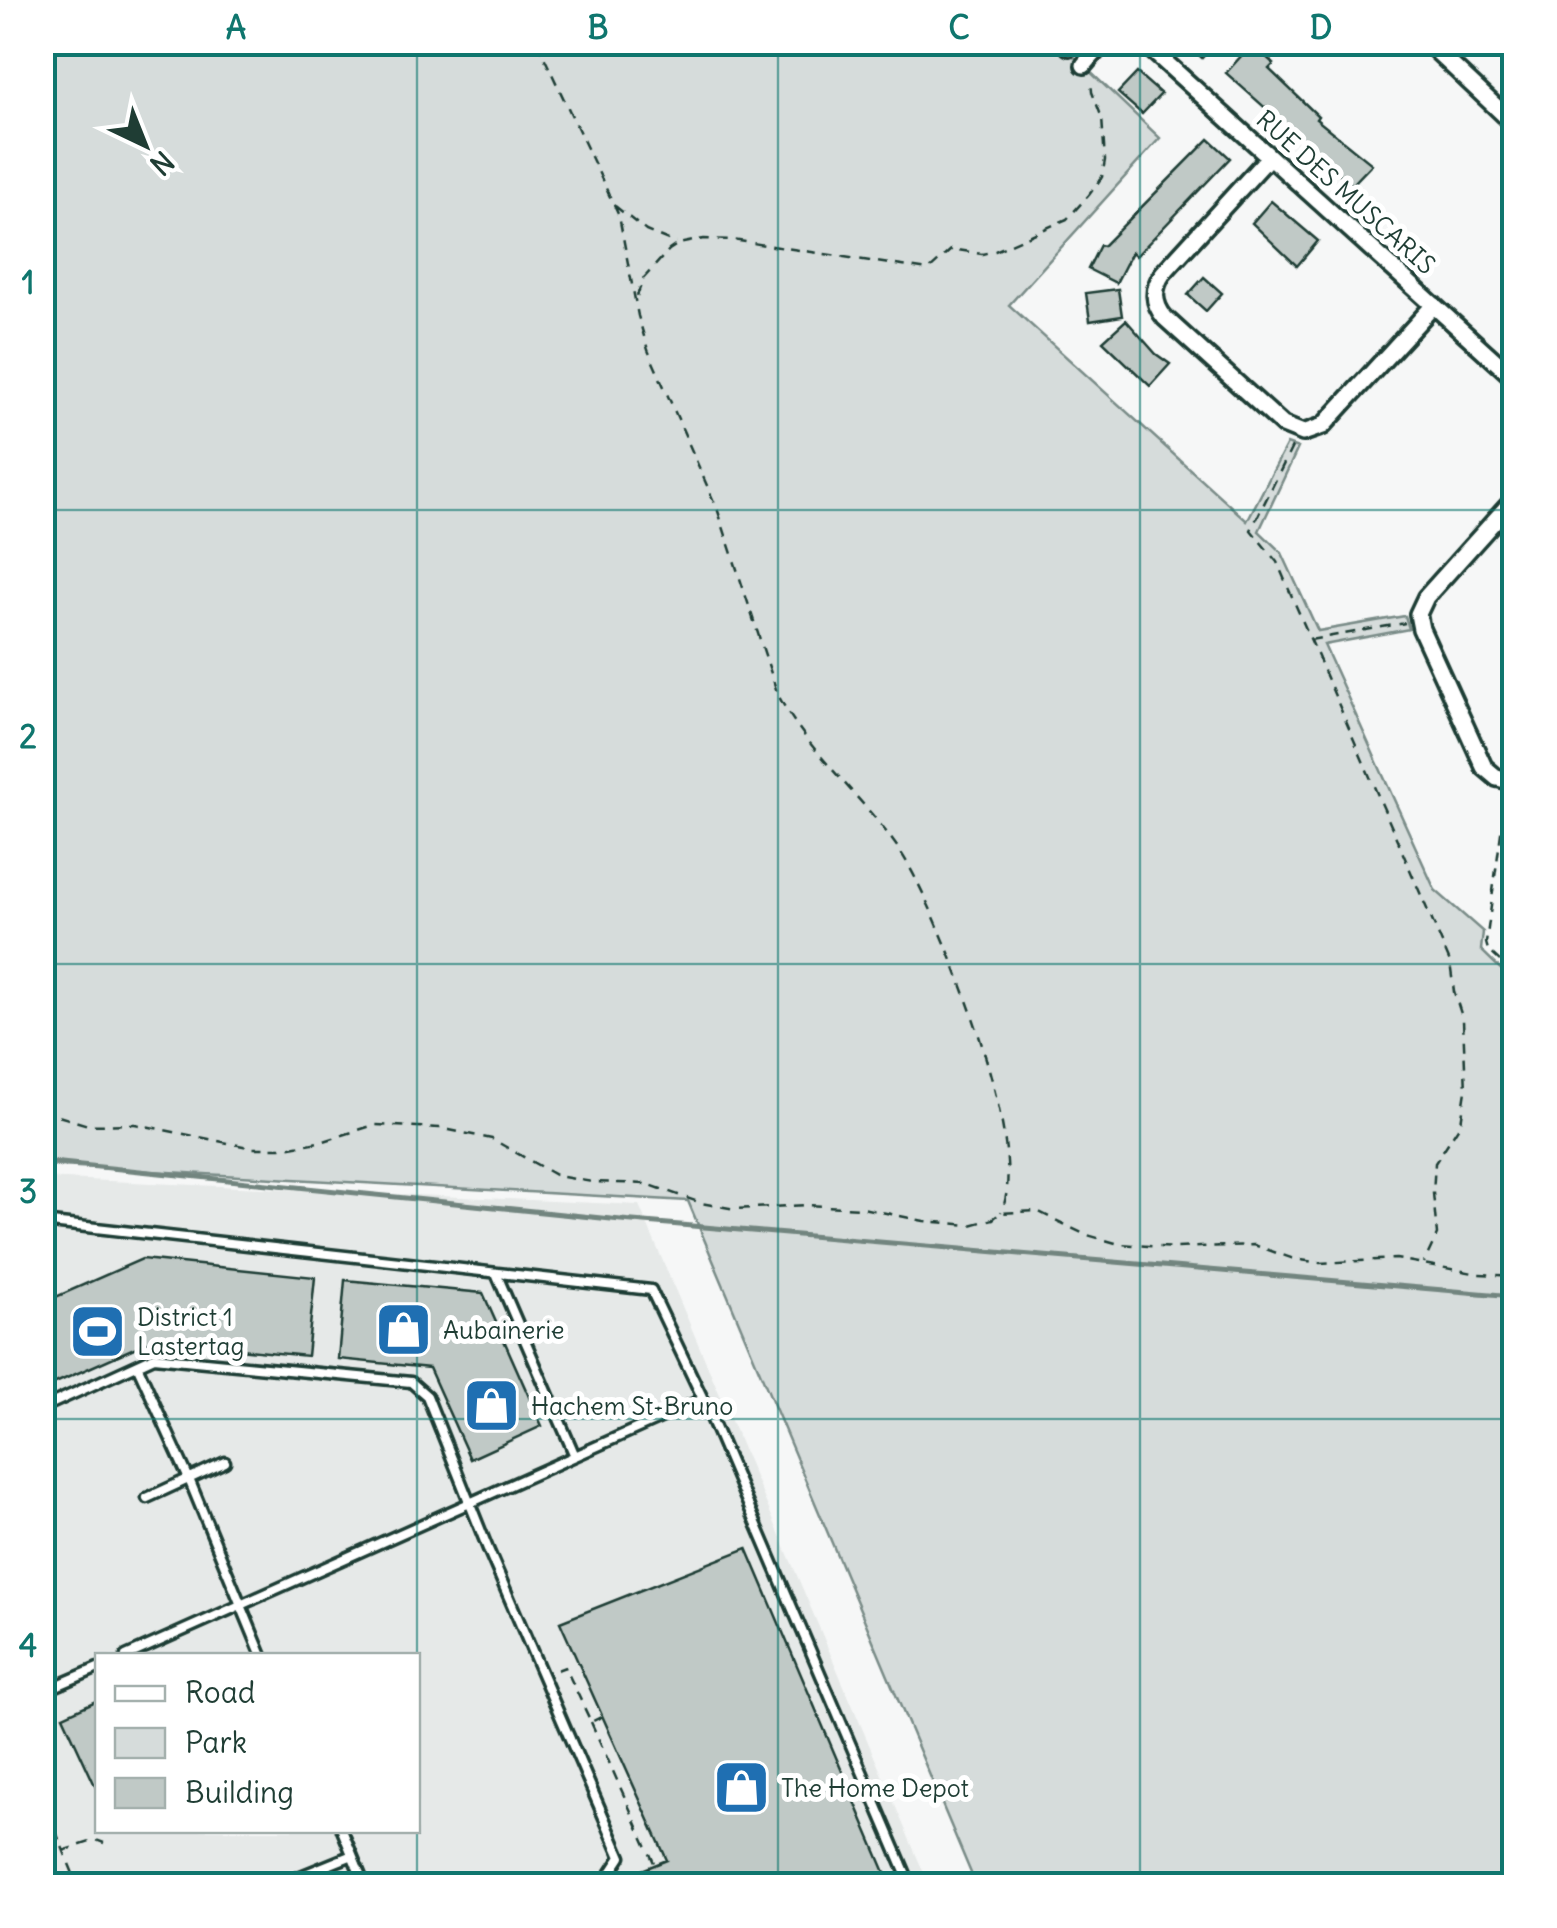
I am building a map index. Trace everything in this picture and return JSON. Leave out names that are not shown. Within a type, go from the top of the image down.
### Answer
[{"type":"street","points":[[1087,62],[1104,42]]},
{"type":"street","name":"RUE DES MUSCARIS","points":[[1144,42],[1514,378]]},
{"type":"street","points":[[1426,42],[1514,124]]},
{"type":"street","points":[[1269,157],[1163,274],[1155,293],[1158,309],[1165,318],[1269,412],[1292,430],[1319,429],[1434,305]]},
{"type":"street","points":[[1510,788],[1484,767],[1418,619],[1426,597],[1514,499]]},
{"type":"lane","points":[[42,1222],[650,1290],[703,1399],[911,1886]]},
{"type":"lane","points":[[496,1272],[575,1456]]},
{"type":"lane","points":[[42,1408],[154,1357],[411,1382],[427,1396],[621,1857],[602,1886]]},
{"type":"lane","points":[[137,1365],[261,1653]]},
{"type":"lane","points":[[133,1653],[703,1399]]},
{"type":"lane","points":[[147,1498],[225,1462]]},
{"type":"lane","points":[[42,1692],[95,1669]]},
{"type":"lane","points":[[343,1833],[366,1886]]},
{"type":"lane","points":[[276,1886],[350,1856]]},
{"type":"path","points":[[42,1111],[88,1126],[135,1124],[253,1148],[302,1146],[374,1125],[440,1128],[492,1140],[557,1176],[647,1184],[718,1206],[749,1210],[808,1205],[862,1208],[924,1221],[970,1225],[993,1220],[1007,1198],[1000,1109],[971,1014],[938,926],[893,841],[794,722],[778,695],[734,554],[655,368],[636,300],[623,230],[537,42]]},
{"type":"path","points":[[636,300],[651,268],[678,244],[704,239],[733,240],[921,270],[934,268],[952,249],[982,254],[995,251],[1067,219],[1098,183],[1105,160],[1102,118],[1087,62]]},
{"type":"path","points":[[1091,85],[1096,79]]},
{"type":"path","points":[[613,204],[646,231],[678,244]]},
{"type":"path","points":[[1292,447],[1251,530],[1277,562],[1450,962],[1454,992],[1464,1020],[1464,1111],[1461,1123],[1435,1163],[1437,1235],[1423,1264]]},
{"type":"path","points":[[1310,640],[1406,622]]},
{"type":"path","points":[[1510,788],[1486,943],[1488,950],[1514,974]]},
{"type":"path","points":[[1000,1213],[1038,1211],[1084,1234],[1119,1244],[1175,1248],[1254,1245],[1320,1263],[1380,1258],[1514,1276]]},
{"type":"path","points":[[565,1666],[654,1865]]},
{"type":"path","points":[[590,1722],[602,1716]]},
{"type":"path","points":[[42,1797],[78,1886]]},
{"type":"path","points":[[63,1851],[96,1840],[104,1843]]},
{"type":"shaded area","points":[[43,1178],[639,1205],[929,1885],[43,1886]]},
{"type":"green space","points":[[42,43],[1060,43],[1160,138],[1009,305],[1247,521],[1287,444],[1298,448],[1259,531],[1282,553],[1318,631],[1405,616],[1409,629],[1324,645],[1435,890],[1483,932],[1481,950],[1514,982],[1514,1885],[976,1885],[688,1201],[43,1165]]},
{"type":"building","points":[[1185,42],[1216,42],[1202,58]]},
{"type":"building","points":[[1252,44],[1274,64],[1269,69],[1318,116],[1316,119],[1372,164],[1352,185],[1226,73]]},
{"type":"building","points":[[1137,73],[1161,94],[1142,114],[1118,93]]},
{"type":"building","points":[[1209,139],[1230,158],[1136,256],[1132,252],[1116,283],[1088,269],[1100,245]]},
{"type":"building","points":[[1271,201],[1318,241],[1297,266],[1252,223]]},
{"type":"building","points":[[1204,277],[1222,293],[1206,311],[1188,295]]},
{"type":"building","points":[[1118,289],[1122,316],[1090,321],[1086,293]]},
{"type":"building","points":[[1126,320],[1170,364],[1150,386],[1103,341]]},
{"type":"building","points":[[142,1259],[315,1277],[307,1356],[152,1340],[42,1389],[42,1303]]},
{"type":"building","points":[[345,1280],[483,1293],[542,1426],[470,1459],[429,1368],[338,1359]]},
{"type":"building","name":"The Home Depot","points":[[747,1548],[887,1877],[865,1886],[611,1886],[614,1881],[667,1860],[560,1622]]},
{"type":"building","points":[[95,1701],[95,1785],[63,1716]]},
{"type":"waterway","points":[[42,1161],[621,1220],[1514,1296]]},
{"type":"place","name":"Aubainerie","points":[[404,1330]]},
{"type":"place","name":"District 1 Lastertag","points":[[98,1331]]},
{"type":"place","name":"Hachem St-Bruno","points":[[492,1406]]},
{"type":"place","name":"The Home Depot","points":[[742,1788]]}]
